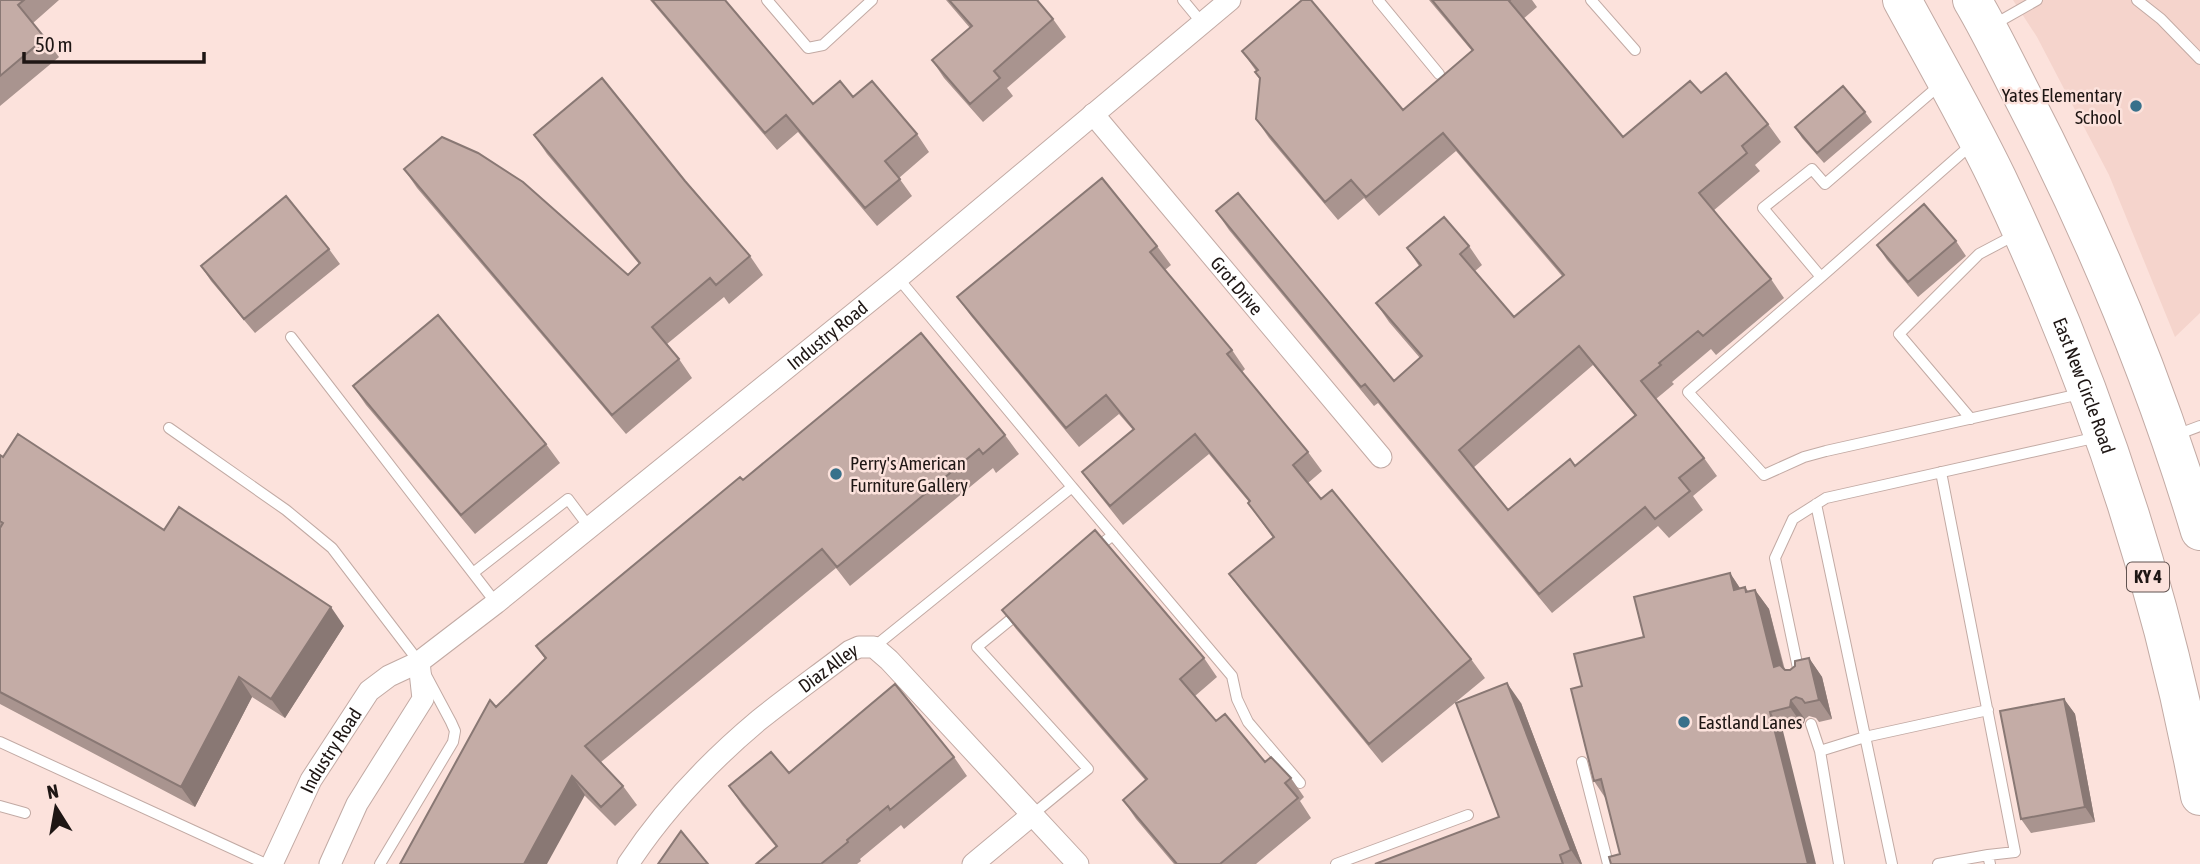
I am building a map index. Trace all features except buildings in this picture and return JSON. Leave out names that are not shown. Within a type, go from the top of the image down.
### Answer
[{"type":"highway","name":"East New Circle Road","points":[[1902,0],[1977,140],[2066,335],[2088,392],[2137,535],[2187,726],[2200,796]]},
{"type":"highway","points":[[1980,14],[2056,162],[2126,319],[2185,432],[2200,531]]},
{"type":"street","name":"Industry Road","points":[[272,864],[312,780],[369,691],[389,676],[419,662],[496,603],[898,278],[1230,0]]},
{"type":"street","name":"Grot Drive","points":[[1093,114],[1381,457]]},
{"type":"street","name":"Diaz Alley","points":[[628,864],[645,838],[714,761],[758,721],[859,647],[874,647],[889,660],[1078,864]]},
{"type":"street","points":[[330,864],[357,804],[423,699],[419,662]]},
{"type":"street","points":[[974,864],[1032,815]]},
{"type":"lane","points":[[767,0],[808,48],[822,45],[872,0]]},
{"type":"lane","points":[[1183,0],[1202,23]]},
{"type":"lane","points":[[1378,0],[1438,74]]},
{"type":"lane","points":[[1591,0],[1635,50]]},
{"type":"lane","points":[[1980,14],[2037,0]]},
{"type":"lane","points":[[2137,0],[2161,19],[2200,59]]},
{"type":"lane","points":[[1821,277],[1763,208],[1812,169],[1825,184],[1945,79]]},
{"type":"lane","points":[[1977,140],[1688,392],[1764,475],[1804,457],[1826,451],[2088,392]]},
{"type":"lane","points":[[1971,419],[1899,334],[1979,254],[2020,232]]},
{"type":"lane","points":[[898,278],[1232,676],[1237,699],[1248,722],[1300,783]]},
{"type":"lane","points":[[291,337],[496,603]]},
{"type":"lane","points":[[169,428],[286,510],[332,548],[419,662],[451,722],[455,732],[453,742],[380,864]]},
{"type":"lane","points":[[1801,682],[1775,558],[1793,519],[1826,498],[2104,436]]},
{"type":"lane","points":[[1938,864],[1989,860],[2015,852],[1941,472]]},
{"type":"lane","points":[[874,647],[1072,487]]},
{"type":"lane","points":[[472,573],[568,499],[589,527]]},
{"type":"lane","points":[[1816,504],[1892,864]]},
{"type":"lane","points":[[1082,560],[1113,534]]},
{"type":"lane","points":[[1030,604],[977,647],[1088,769],[1032,815]]},
{"type":"lane","points":[[1820,751],[1865,737],[1988,710]]},
{"type":"lane","points":[[1811,724],[1820,751],[1839,864]]},
{"type":"lane","points":[[0,742],[266,864]]},
{"type":"lane","points":[[1583,762],[1608,864]]},
{"type":"lane","points":[[0,806],[25,813]]},
{"type":"lane","points":[[1336,864],[1468,815]]},
{"type":"shaded area","name":"Yates Elementary School","points":[[2013,0],[2200,0],[2200,313],[2175,337],[2109,175],[2037,37]]},
{"type":"place","name":"Yates Elementary School","points":[[2136,106]]},
{"type":"place","name":"Perry's American Furniture Gallery","points":[[836,474]]},
{"type":"place","name":"Eastland Lanes","points":[[1684,722]]}]
